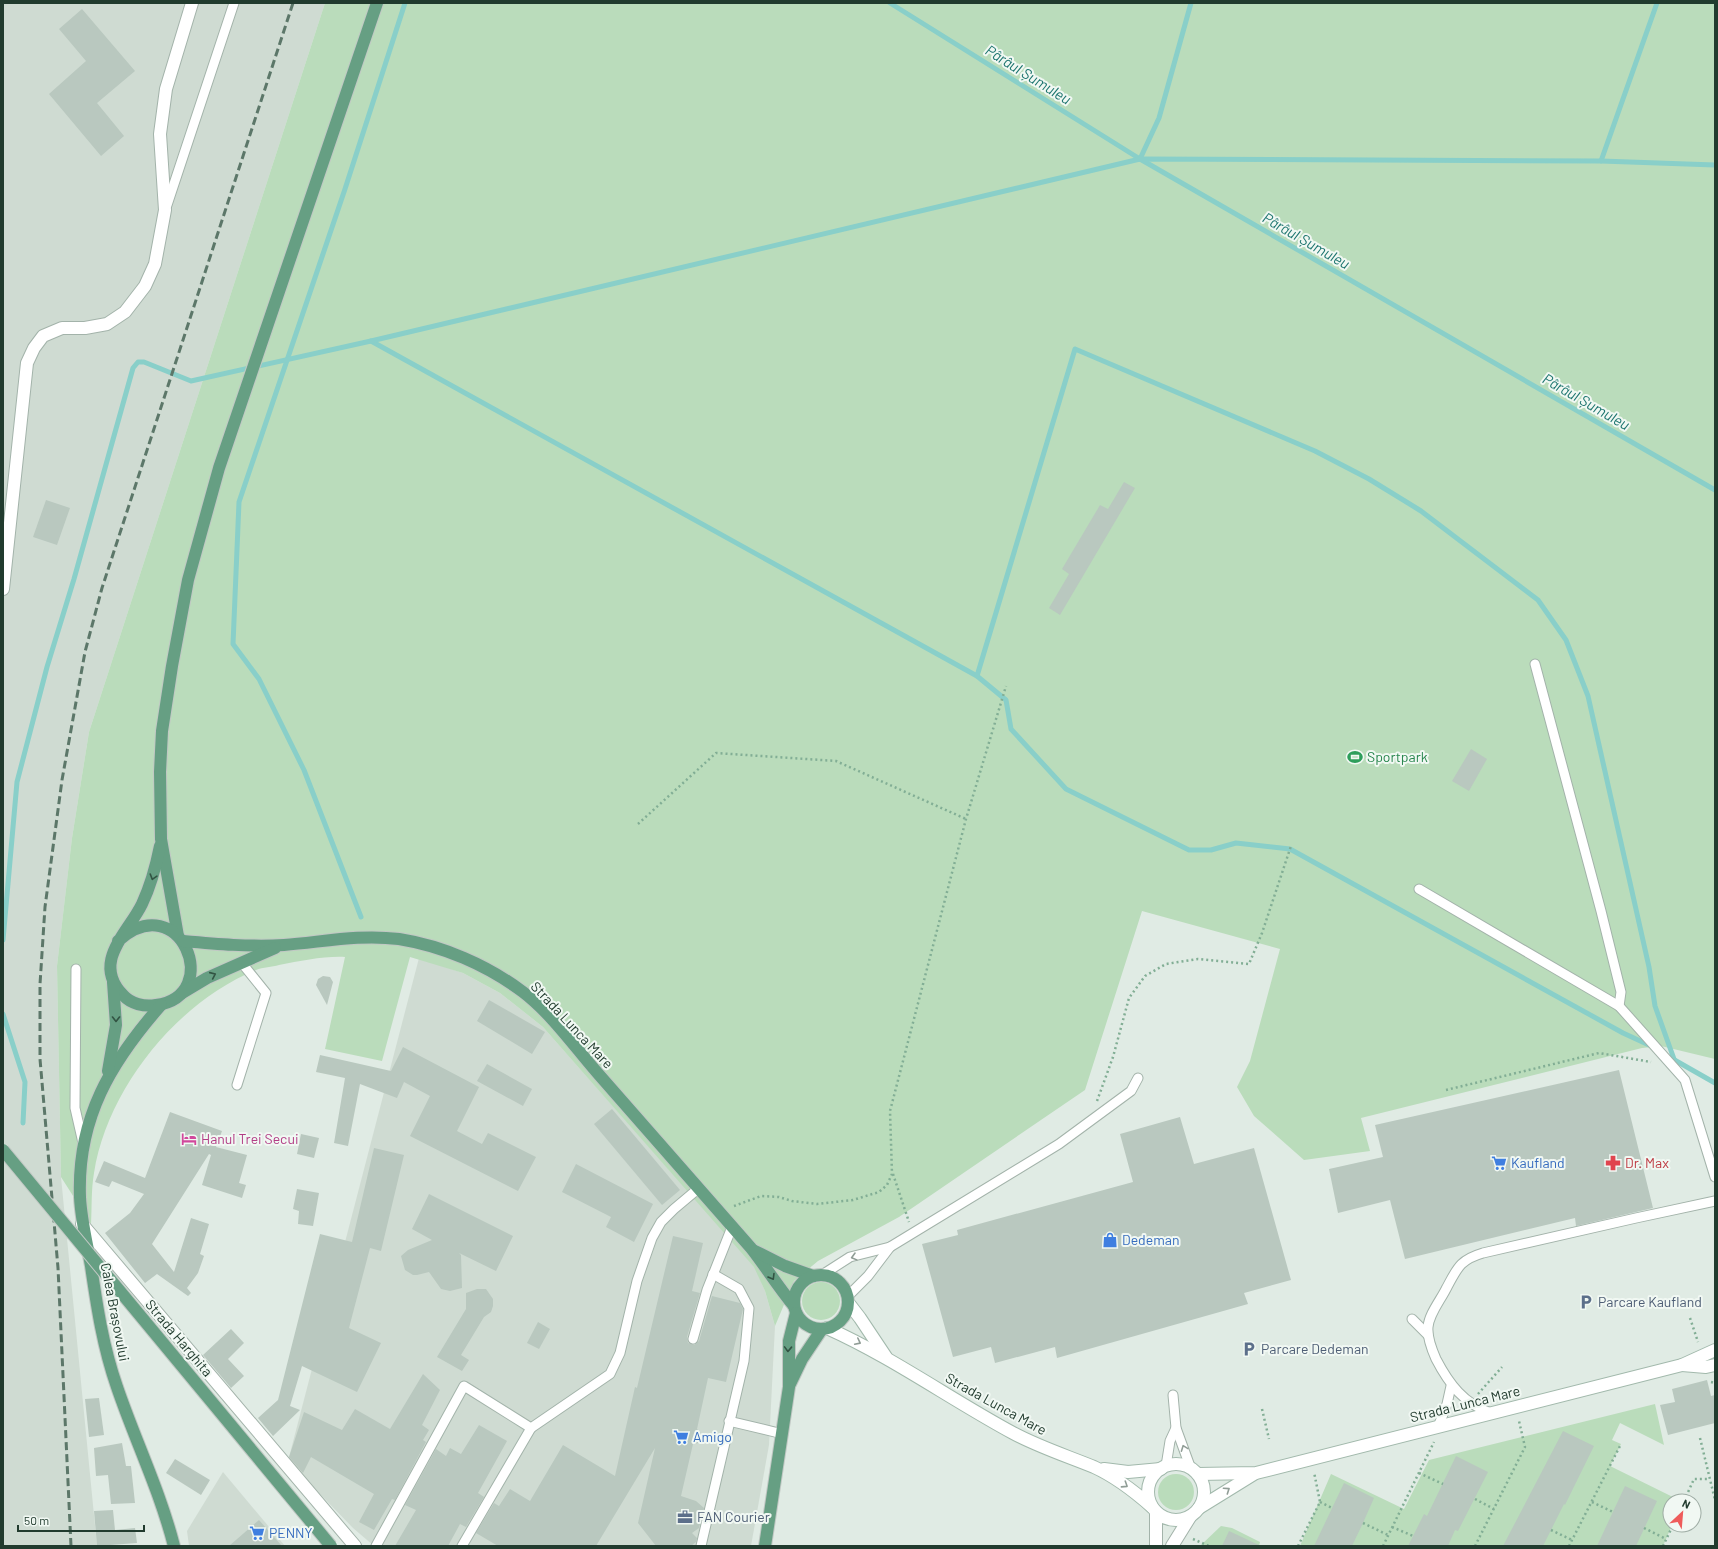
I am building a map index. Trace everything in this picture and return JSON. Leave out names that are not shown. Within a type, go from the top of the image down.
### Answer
[{"type":"main road","points":[[3,589],[25,379],[29,358],[43,336],[62,328],[85,328],[107,324],[125,312],[145,286],[155,264],[165,210],[161,126],[166,89],[192,3]]},
{"type":"main road","points":[[161,839],[148,891],[140,908],[118,941],[112,953],[110,966],[113,980],[124,996],[132,1002],[151,1006],[161,1005],[180,994],[188,980],[191,962],[188,951],[180,938],[161,839],[159,812],[162,731],[179,623],[188,580],[219,468],[377,3]]},
{"type":"main road","points":[[118,941],[134,929],[141,926],[154,925],[167,929],[180,938]]},
{"type":"main road","name":"Strada Lunca Mare","points":[[180,938],[231,945],[284,945],[344,938],[367,937],[399,940],[430,946],[479,964],[524,993],[541,1009],[751,1248],[767,1269],[778,1288],[795,1309]]},
{"type":"main road","name":"Strada Lunca Mare","points":[[180,994],[207,978],[241,962],[284,945]]},
{"type":"main road","name":"Calea Brașovului","points":[[113,980],[116,1025],[106,1078],[90,1119],[84,1146],[80,1172],[82,1224],[98,1317],[116,1386],[165,1515],[174,1546]]},
{"type":"main road","name":"Calea Brașovului","points":[[106,1078],[125,1048],[161,1005]]},
{"type":"main road","name":"Strada Harghita","points":[[3,1150],[331,1546]]},
{"type":"main road","points":[[82,1224],[355,1546]]},
{"type":"main road","name":"Strada Lunca Mare","points":[[751,1248],[785,1266],[817,1275]]},
{"type":"main road","points":[[764,1546],[783,1434],[788,1387],[789,1341],[795,1309],[795,1293],[798,1287],[807,1278],[817,1275],[828,1275],[839,1281],[849,1301],[843,1318],[836,1325],[825,1329],[807,1325],[800,1320],[795,1309]]},
{"type":"main road","name":"Strada Lunca Mare","points":[[849,1301],[887,1358]]},
{"type":"main road","points":[[788,1387],[802,1359],[825,1329]]},
{"type":"main road","name":"Strada Lunca Mare","points":[[825,1329],[859,1343],[887,1358],[963,1405],[1015,1434],[1050,1451],[1095,1468],[1125,1485],[1154,1509]]},
{"type":"main road","name":"Strada Lunca Mare","points":[[1194,1472],[1256,1473],[1682,1365],[1715,1350]]},
{"type":"main road","name":"Strada Lunca Mare","points":[[1682,1365],[1706,1367],[1715,1366]]},
{"type":"main road","points":[[1156,1546],[1154,1509],[1148,1497],[1149,1486],[1154,1475],[1163,1468],[1180,1464],[1194,1472],[1204,1489],[1203,1502],[1172,1546]]},
{"type":"main road","name":"Strada Lunca Mare","points":[[1095,1468],[1128,1472],[1163,1468]]},
{"type":"main road","name":"Strada Lunca Mare","points":[[1195,1513],[1256,1473]]},
{"type":"main road","points":[[1154,1509],[1172,1520],[1180,1520],[1195,1513]]},
{"type":"lane","points":[[165,210],[234,3]]},
{"type":"lane","points":[[1535,664],[1621,992],[1619,1006]]},
{"type":"lane","points":[[1418,889],[1619,1006],[1685,1080],[1715,1177]]},
{"type":"lane","points":[[237,1085],[266,993],[241,962]]},
{"type":"lane","points":[[76,969],[75,1108],[84,1146]]},
{"type":"lane","points":[[817,1275],[850,1257],[890,1247],[1059,1144],[1131,1091],[1138,1078]]},
{"type":"lane","points":[[462,1546],[531,1428],[610,1374],[620,1353],[637,1281],[652,1238],[661,1222],[699,1188]]},
{"type":"lane","points":[[1491,1413],[1470,1403],[1451,1386],[1432,1350],[1428,1335],[1431,1316],[1458,1266],[1468,1258],[1636,1218],[1715,1202]]},
{"type":"lane","points":[[693,1339],[713,1274],[732,1227]]},
{"type":"lane","points":[[849,1301],[890,1247]]},
{"type":"lane","points":[[701,1546],[744,1361],[749,1308],[739,1290],[713,1274]]},
{"type":"lane","points":[[1412,1319],[1428,1335]]},
{"type":"lane","points":[[376,1546],[464,1386],[531,1428]]},
{"type":"lane","points":[[1440,1426],[1451,1386]]},
{"type":"lane","points":[[1173,1396],[1176,1428],[1194,1472]]},
{"type":"lane","points":[[729,1421],[783,1434]]},
{"type":"lane","points":[[1163,1468],[1170,1440],[1176,1428]]},
{"type":"path","points":[[913,1233],[892,1174],[890,1111],[966,819],[1006,686]]},
{"type":"path","points":[[638,824],[716,753],[836,761],[966,819]]},
{"type":"path","points":[[1089,1122],[1113,1057],[1129,998],[1145,976],[1166,964],[1198,959],[1249,964],[1262,933],[1290,846]]},
{"type":"path","points":[[1446,1090],[1599,1052],[1649,1060],[1655,1064]]},
{"type":"path","points":[[722,1214],[746,1200],[761,1196],[779,1197],[792,1201],[817,1204],[853,1200],[879,1192],[887,1185],[892,1174]]},
{"type":"path","points":[[1690,1318],[1698,1342]]},
{"type":"path","points":[[1470,1403],[1502,1367]]},
{"type":"path","points":[[1711,1382],[1715,1383]]},
{"type":"path","points":[[1476,1546],[1525,1447],[1516,1407]]},
{"type":"path","points":[[1262,1410],[1269,1439]]},
{"type":"path","points":[[1383,1546],[1440,1426]]},
{"type":"path","points":[[1700,1438],[1715,1500]]},
{"type":"path","points":[[1569,1546],[1621,1444]]},
{"type":"path","points":[[1298,1546],[1320,1502],[1311,1459]]},
{"type":"path","points":[[1419,1473],[1442,1484]]},
{"type":"path","points":[[1688,1493],[1694,1479],[1710,1479]]},
{"type":"path","points":[[1474,1499],[1494,1509]]},
{"type":"path","points":[[1320,1502],[1332,1508]]},
{"type":"path","points":[[1592,1502],[1613,1512]]},
{"type":"path","points":[[1363,1523],[1388,1535]]},
{"type":"path","points":[[1392,1527],[1413,1536]]},
{"type":"path","points":[[1644,1528],[1666,1539]]},
{"type":"path","points":[[1551,1530],[1572,1540]]},
{"type":"path","points":[[1663,1546],[1669,1533]]},
{"type":"path","points":[[1181,1534],[1209,1546]]},
{"type":"shaded area","points":[[3,3],[325,3],[89,732],[72,838],[57,966],[61,1177],[97,1546],[3,1546]]},
{"type":"shaded area","points":[[419,958],[463,973],[500,993],[543,1027],[755,1267],[765,1291],[775,1326],[769,1445],[751,1546],[374,1546],[353,1528],[288,1461]]},
{"type":"shaded area","points":[[223,1472],[285,1546],[189,1546],[187,1531]]},
{"type":"green space","points":[[325,3],[1715,3],[1715,1059],[1661,1046],[1642,1048],[1361,1118],[1370,1151],[1304,1160],[1254,1116],[1237,1087],[1250,1061],[1280,949],[1142,911],[1085,1090],[899,1217],[818,1261],[794,1281],[775,1326],[765,1291],[754,1267],[543,1027],[500,993],[463,973],[410,957],[382,1061],[325,1049],[345,957],[321,958],[259,969],[227,984],[199,1003],[173,1026],[150,1052],[130,1080],[114,1110],[101,1141],[93,1179],[91,1224],[61,1177],[57,966],[72,838],[89,732]]},
{"type":"green space","points":[[817,1282],[825,1282],[835,1287],[839,1294],[839,1308],[835,1315],[825,1320],[817,1320],[807,1315],[805,1312],[802,1305],[802,1297],[807,1287],[810,1285]]},
{"type":"green space","points":[[1655,1404],[1664,1445],[1620,1423],[1612,1440],[1621,1444],[1610,1466],[1665,1493],[1662,1493],[1662,1533],[1669,1533],[1663,1546],[1300,1546],[1331,1474],[1404,1509],[1429,1460]]},
{"type":"green space","points":[[1180,1474],[1189,1479],[1193,1485],[1193,1499],[1189,1505],[1180,1510],[1172,1510],[1163,1505],[1159,1499],[1158,1488],[1163,1479],[1169,1475]]},
{"type":"green space","points":[[1221,1526],[1232,1528],[1260,1542],[1259,1546],[1200,1546]]},
{"type":"building","points":[[82,9],[135,71],[97,103],[124,136],[101,156],[49,94],[86,61],[59,29]]},
{"type":"building","points":[[1124,482],[1135,488],[1060,615],[1049,608],[1069,574],[1062,569],[1100,505],[1108,509]]},
{"type":"building","points":[[46,500],[70,508],[57,545],[33,537]]},
{"type":"building","points":[[1471,749],[1487,759],[1469,791],[1452,781]]},
{"type":"building","points":[[323,976],[330,977],[333,982],[327,1005],[316,985],[318,979]]},
{"type":"building","points":[[489,1000],[545,1032],[532,1054],[477,1021]]},
{"type":"building","points":[[403,1047],[479,1087],[457,1131],[482,1144],[488,1133],[536,1157],[518,1191],[410,1136],[430,1096],[404,1082],[397,1098],[360,1084],[348,1146],[334,1143],[345,1078],[316,1072],[320,1055],[391,1071]]},
{"type":"building","points":[[487,1064],[532,1089],[523,1106],[477,1081]]},
{"type":"building","name":"Kaufland","points":[[1619,1070],[1653,1208],[1576,1226],[1575,1218],[1405,1259],[1390,1200],[1338,1213],[1329,1169],[1383,1157],[1375,1125]]},
{"type":"building","points":[[612,1109],[680,1190],[662,1205],[594,1124]]},
{"type":"building","points":[[170,1112],[222,1131],[216,1147],[247,1155],[239,1183],[246,1185],[242,1198],[202,1185],[211,1155],[209,1154],[152,1244],[174,1272],[191,1218],[209,1224],[200,1254],[204,1256],[198,1273],[187,1288],[191,1293],[188,1296],[157,1274],[145,1283],[105,1233],[130,1213],[144,1194],[112,1181],[109,1187],[95,1182],[104,1161],[145,1178]]},
{"type":"building","name":"Dedeman","points":[[1180,1117],[1194,1164],[1254,1148],[1291,1280],[1244,1293],[1248,1304],[1057,1358],[1055,1347],[995,1363],[991,1347],[953,1357],[922,1244],[958,1235],[957,1230],[1133,1182],[1120,1134]]},
{"type":"building","points":[[301,1134],[319,1138],[314,1158],[297,1154]]},
{"type":"building","points":[[374,1148],[404,1155],[381,1251],[370,1248],[349,1328],[381,1343],[357,1392],[302,1366],[290,1406],[300,1410],[273,1436],[258,1418],[278,1400],[320,1234],[352,1242]]},
{"type":"building","points":[[576,1164],[653,1204],[634,1242],[606,1227],[611,1217],[562,1192]]},
{"type":"building","points":[[297,1189],[319,1193],[313,1226],[298,1224],[299,1211],[293,1209]]},
{"type":"building","points":[[429,1194],[513,1236],[496,1271],[459,1253],[461,1255],[462,1288],[450,1291],[441,1289],[429,1272],[413,1275],[405,1270],[401,1256],[408,1250],[432,1240],[412,1229]]},
{"type":"building","points":[[673,1236],[703,1243],[692,1291],[700,1293],[687,1337],[688,1343],[694,1345],[699,1341],[712,1296],[740,1303],[743,1309],[726,1382],[708,1378],[697,1429],[701,1433],[699,1443],[693,1444],[681,1496],[696,1501],[704,1508],[699,1528],[692,1533],[697,1538],[696,1542],[691,1546],[656,1546],[638,1523],[655,1448],[596,1546],[498,1546],[476,1533],[494,1503],[499,1506],[510,1489],[530,1501],[563,1445],[615,1476],[635,1387],[637,1388]]},
{"type":"building","points":[[477,1289],[486,1289],[493,1299],[493,1306],[491,1312],[484,1317],[461,1355],[469,1360],[462,1371],[437,1357],[466,1309],[466,1293]]},
{"type":"building","points":[[538,1322],[550,1329],[539,1349],[527,1343]]},
{"type":"building","points":[[231,1329],[244,1343],[228,1359],[244,1376],[231,1388],[203,1355]]},
{"type":"building","points":[[423,1374],[440,1390],[422,1425],[429,1430],[423,1440],[426,1442],[395,1500],[392,1499],[374,1530],[359,1522],[374,1494],[311,1457],[303,1473],[289,1457],[304,1412],[342,1430],[355,1409],[390,1429]]},
{"type":"building","points":[[1707,1380],[1711,1396],[1715,1395],[1715,1423],[1668,1435],[1660,1405],[1675,1402],[1672,1389]]},
{"type":"building","points":[[99,1398],[104,1435],[89,1437],[85,1399]]},
{"type":"building","points":[[479,1425],[507,1441],[478,1493],[484,1497],[466,1527],[460,1524],[448,1546],[395,1546],[416,1510],[405,1505],[436,1449],[446,1456],[450,1448],[461,1454]]},
{"type":"building","points":[[1563,1431],[1594,1446],[1565,1505],[1564,1504],[1543,1546],[1503,1546]]},
{"type":"building","points":[[122,1443],[126,1466],[131,1466],[135,1503],[111,1504],[108,1475],[96,1476],[94,1448]]},
{"type":"building","points":[[1456,1456],[1488,1472],[1458,1531],[1455,1530],[1448,1546],[1408,1546],[1424,1514],[1427,1516]]},
{"type":"building","points":[[175,1459],[210,1480],[201,1495],[166,1473]]},
{"type":"building","points":[[1344,1483],[1374,1498],[1363,1523],[1352,1546],[1314,1546]]},
{"type":"building","points":[[1625,1486],[1657,1501],[1636,1546],[1597,1546]]},
{"type":"building","points":[[113,1510],[115,1530],[135,1528],[137,1543],[97,1546],[94,1511]]},
{"type":"building","name":"PENNY","points":[[259,1520],[282,1546],[229,1546]]},
{"type":"building","points":[[1229,1531],[1261,1546],[1222,1546]]},
{"type":"waterway","points":[[361,917],[304,770],[259,679],[233,644],[239,502],[345,189],[405,3]]},
{"type":"waterway","name":"Pârâul Șumuleu","points":[[890,3],[1140,159],[1715,490]]},
{"type":"waterway","points":[[1140,159],[1159,118],[1191,3]]},
{"type":"waterway","points":[[1601,161],[1657,3]]},
{"type":"waterway","points":[[3,940],[17,782],[47,667],[74,579],[133,368],[138,362],[144,362],[191,381],[371,341],[1140,159],[1601,161],[1715,165]]},
{"type":"waterway","points":[[371,341],[977,676],[1006,700],[1011,729],[1066,789],[1189,850],[1211,850],[1236,843],[1290,849],[1623,1033],[1649,1045]]},
{"type":"waterway","points":[[977,676],[1075,349],[1315,451],[1369,479],[1421,511],[1538,600],[1566,640],[1588,696],[1649,967],[1655,1006],[1674,1059]]},
{"type":"waterway","points":[[3,1014],[25,1082],[23,1123]]},
{"type":"waterway","points":[[1671,1058],[1715,1083]]},
{"type":"railway","points":[[71,1546],[58,1268],[40,1059],[40,984],[45,907],[62,780],[85,652],[102,588],[293,3]]},
{"type":"place","name":"Sportpark","points":[[1355,757]]},
{"type":"place","name":"Hanul Trei Secui","points":[[189,1139]]},
{"type":"place","name":"Kaufland","points":[[1499,1163]]},
{"type":"place","name":"Dr. Max","points":[[1613,1163]]},
{"type":"place","name":"Dedeman","points":[[1110,1240]]},
{"type":"place","name":"Parcare Kaufland","points":[[1586,1302]]},
{"type":"place","name":"Parcare Dedeman","points":[[1249,1349]]},
{"type":"place","name":"Amigo","points":[[681,1437]]},
{"type":"place","name":"FAN Courier","points":[[685,1517]]},
{"type":"place","name":"PENNY","points":[[257,1533]]}]
